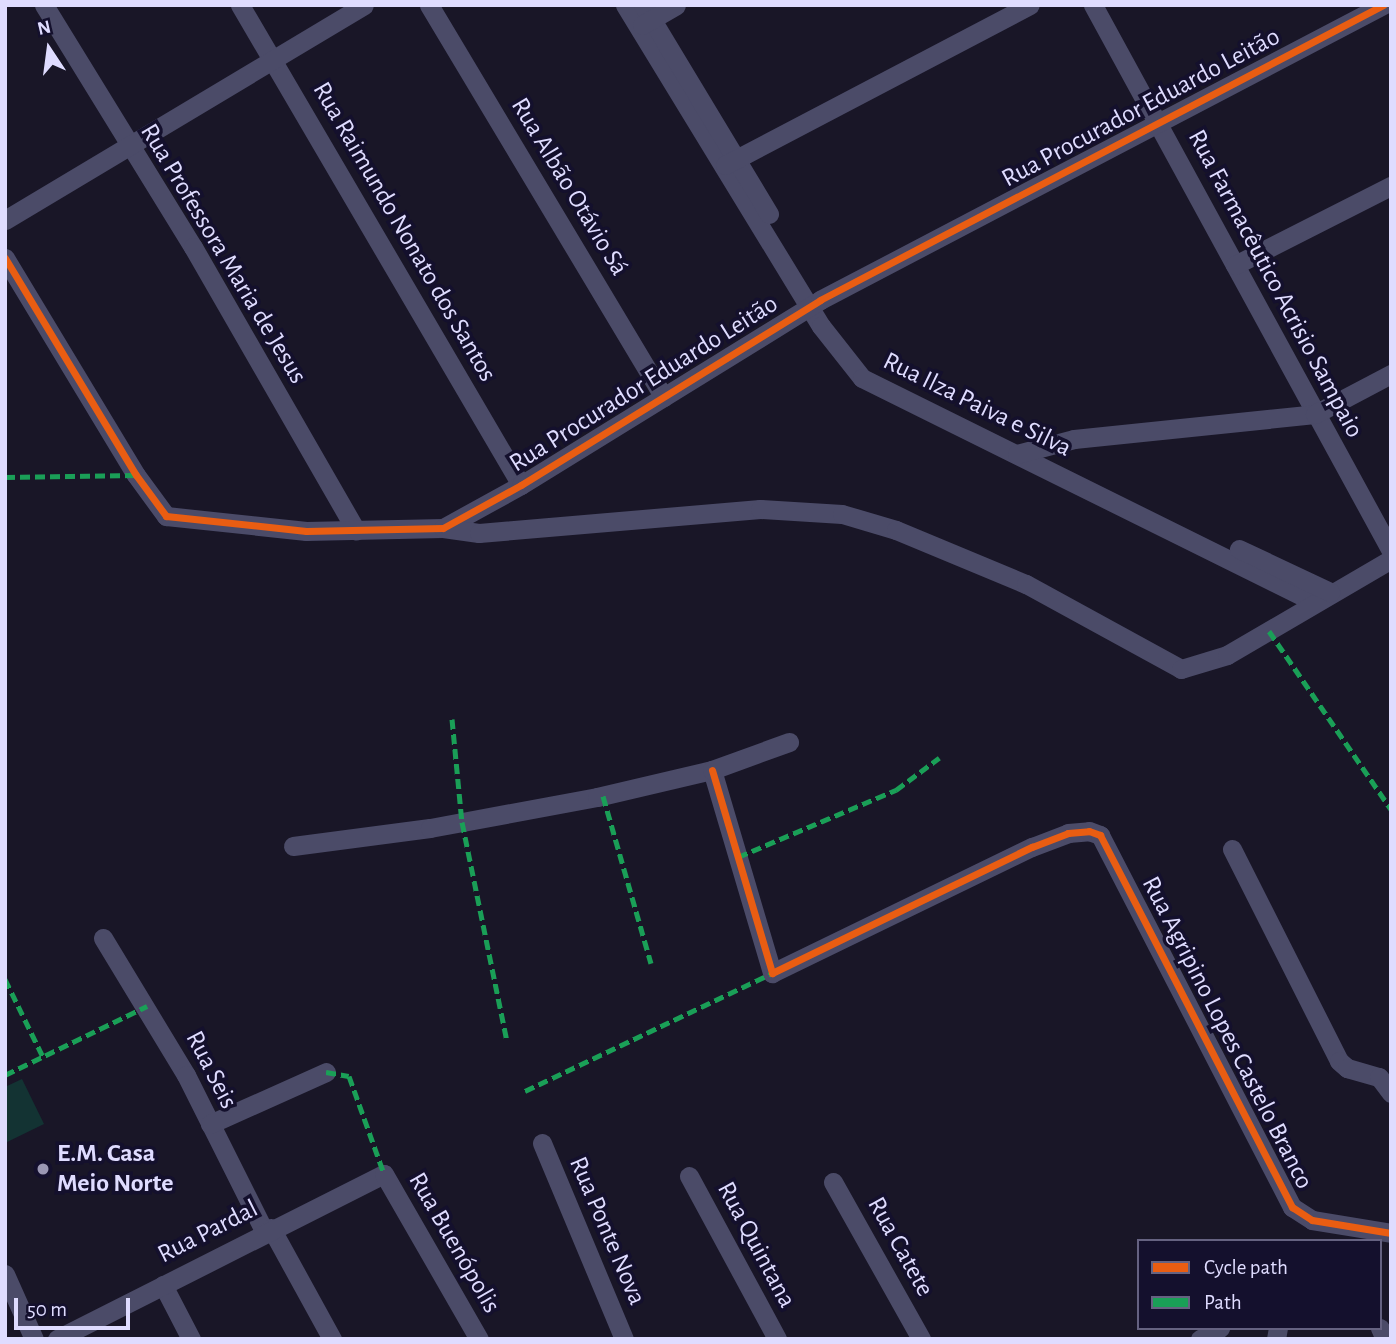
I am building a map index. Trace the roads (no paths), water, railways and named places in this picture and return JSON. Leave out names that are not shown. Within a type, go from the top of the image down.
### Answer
[{"type":"street","name":"Rua Professora Maria de Jesus","points":[[44,5],[129,148],[193,247],[356,530]]},
{"type":"street","name":"Rua Raimundo Nonato dos Santos","points":[[240,5],[521,485]]},
{"type":"street","points":[[5,220],[364,5]]},
{"type":"street","name":"Rua Albão Otávio Sá","points":[[429,5],[664,397]]},
{"type":"street","name":"Rua Ilza Paiva e Silva","points":[[625,5],[644,17],[815,303],[840,355],[862,377],[1026,452],[1322,597]]},
{"type":"street","points":[[644,17],[676,5]]},
{"type":"street","points":[[730,162],[1030,5]]},
{"type":"street","name":"Rua Farmacêutico Acrisio Sampaio","points":[[1093,5],[1391,551]]},
{"type":"street","name":"Rua Procurador Eduardo Leitão","points":[[5,258],[136,475],[166,516],[267,529],[443,528],[521,485],[815,303],[1383,5]]},
{"type":"street","points":[[1235,265],[1391,186]]},
{"type":"street","points":[[1026,452],[1074,439],[1315,414],[1391,374]]},
{"type":"street","points":[[443,528],[480,533],[760,509],[802,508],[842,514],[896,530],[1026,584],[1181,669],[1227,655],[1391,559]]},
{"type":"street","points":[[293,846],[430,828],[712,770],[789,742]]},
{"type":"street","name":"Rua Agripino Lopes Castelo Branco","points":[[712,770],[772,973],[1032,847],[1089,831],[1105,839],[1292,1207],[1312,1220],[1391,1233]]},
{"type":"street","points":[[1232,849],[1339,1061],[1347,1068],[1379,1077],[1391,1093]]},
{"type":"street","name":"Rua Seis","points":[[103,938],[147,1006],[209,1124],[332,1339]]},
{"type":"street","points":[[209,1124],[279,1096],[326,1072]]},
{"type":"street","name":"Rua Ponte Nova","points":[[542,1143],[624,1339]]},
{"type":"street","name":"Rua Pardal","points":[[58,1339],[268,1230],[384,1174]]},
{"type":"street","name":"Rua Buenópolis","points":[[384,1174],[479,1339]]},
{"type":"street","name":"Rua Quintana","points":[[689,1176],[777,1339]]},
{"type":"street","name":"Rua Catete","points":[[833,1182],[921,1339]]},
{"type":"street","points":[[5,1273],[34,1339]]},
{"type":"street","points":[[163,1285],[191,1339]]},
{"type":"street","points":[[1200,1339],[1216,1330]]},
{"type":"place","name":"E.M. Casa Meio Norte","points":[[43,1169]]}]
